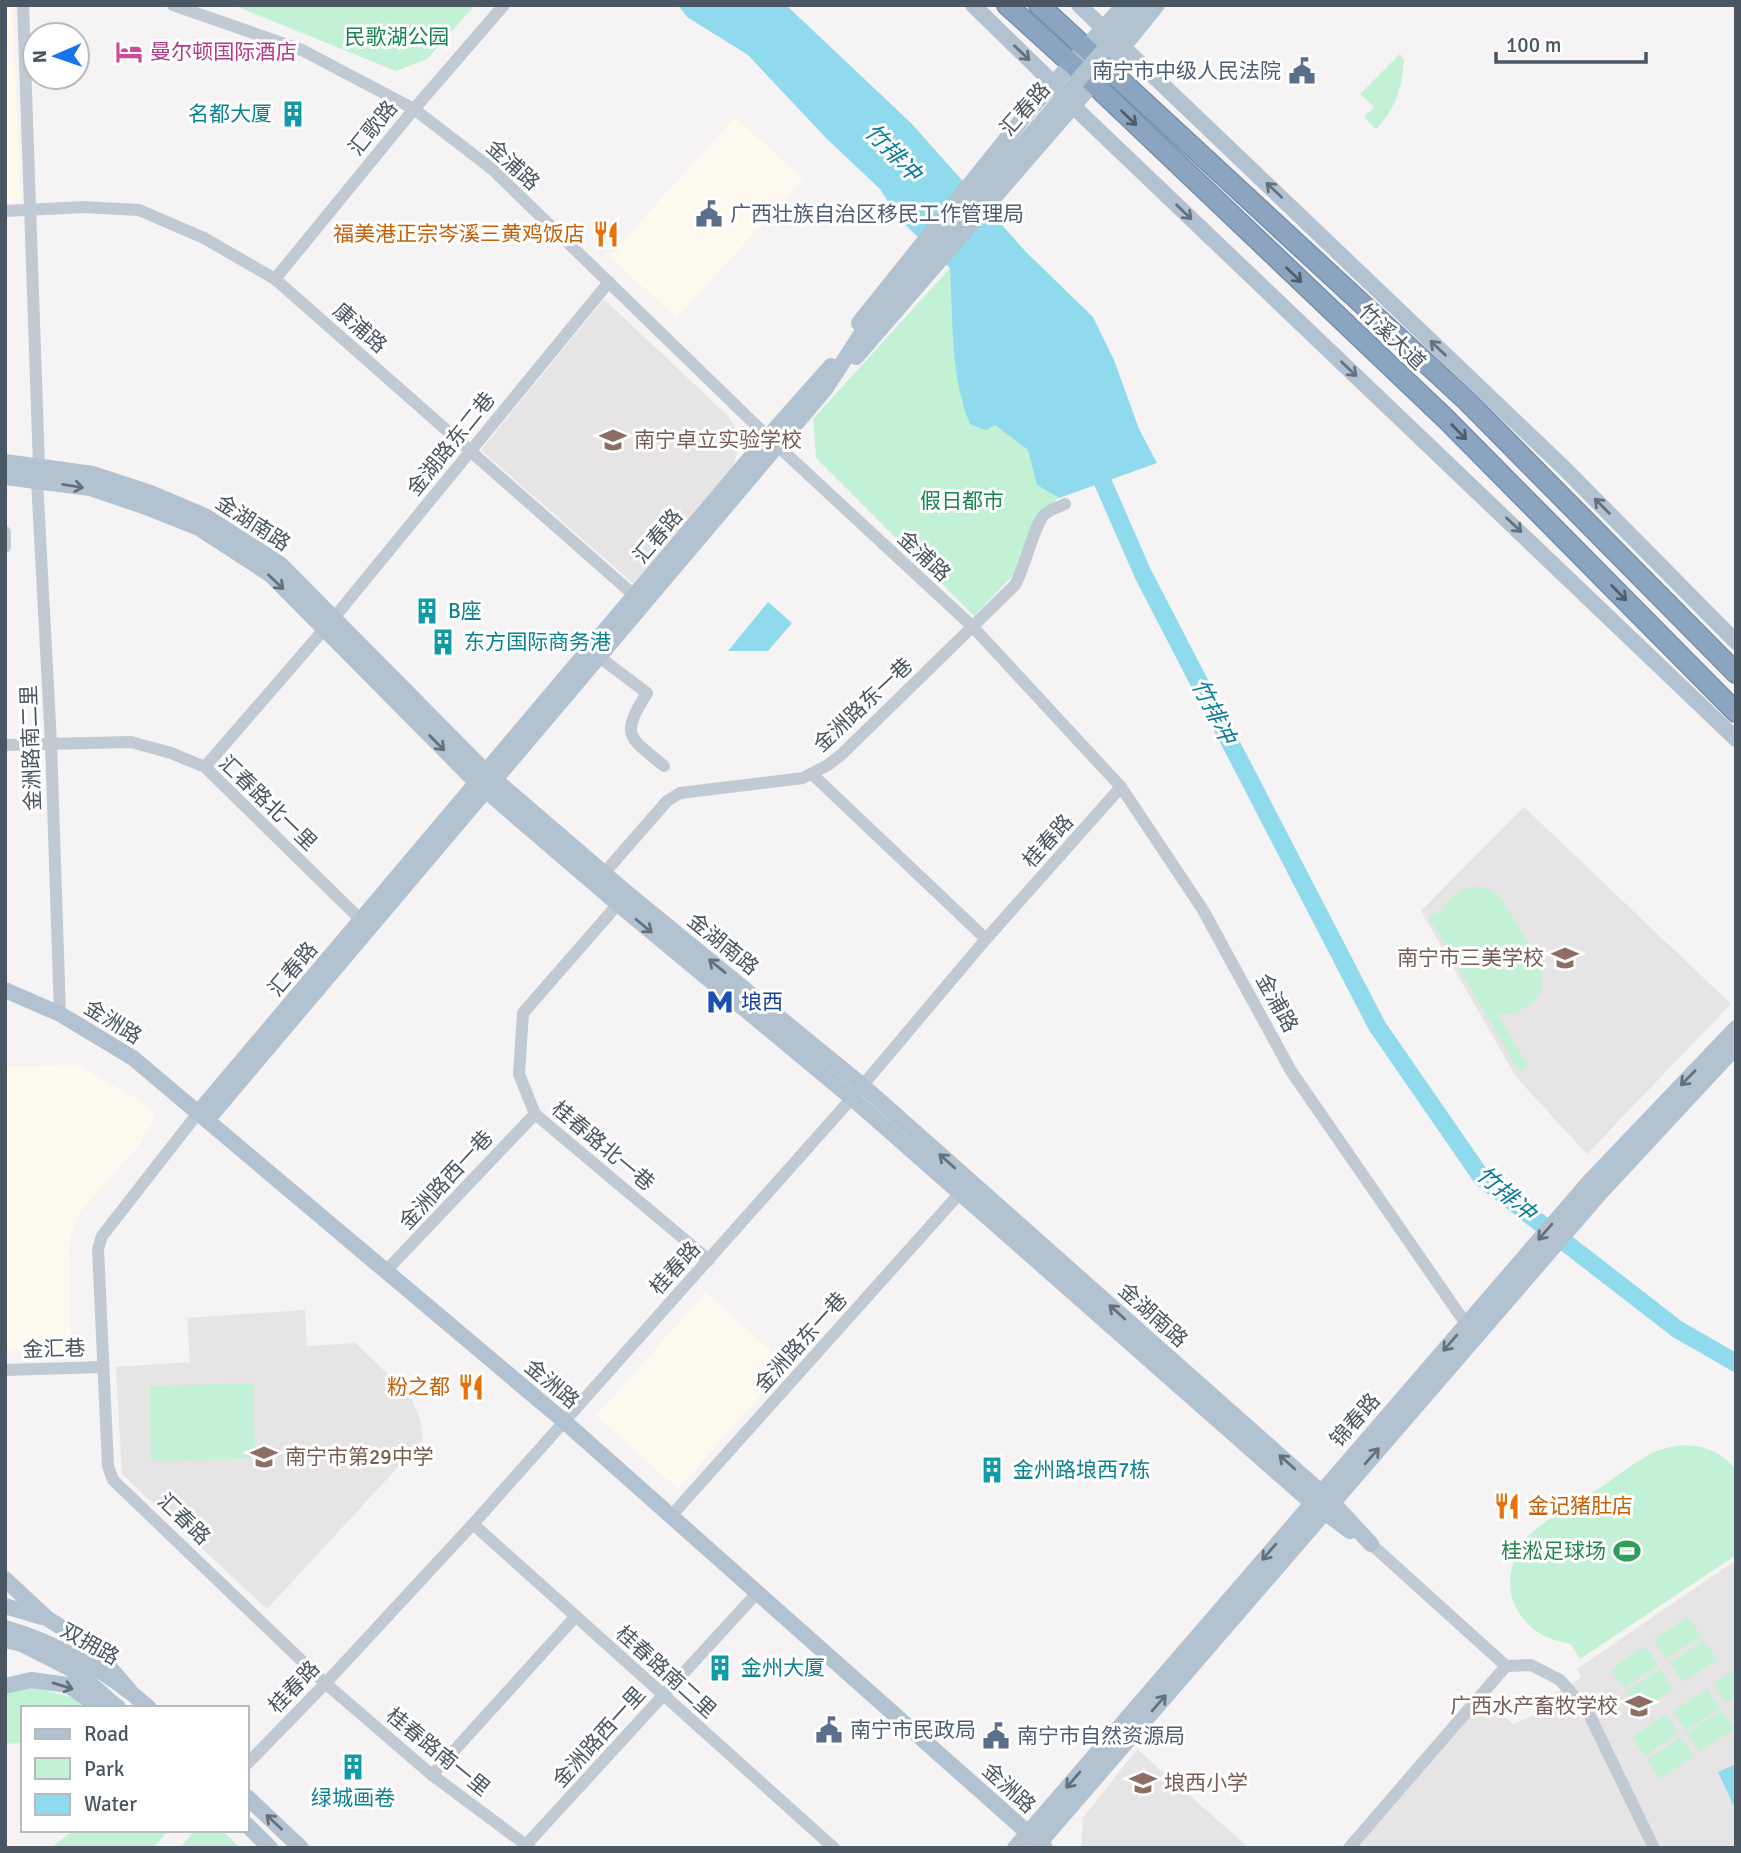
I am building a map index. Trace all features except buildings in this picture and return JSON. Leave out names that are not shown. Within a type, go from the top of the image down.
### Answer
[{"type":"highway","name":"竹溪大道","points":[[1007,5],[1093,83],[1446,419],[1736,712]]},
{"type":"highway","name":"竹溪大道","points":[[1039,5],[1466,400],[1736,673]]},
{"type":"main road","points":[[973,5],[1073,106],[1736,739]]},
{"type":"main road","points":[[1079,5],[1564,468],[1736,642]]},
{"type":"main road","points":[[822,384],[848,337],[1053,83],[1103,28],[1142,5]]},
{"type":"main road","points":[[822,384],[862,351],[1107,67],[1157,5]]},
{"type":"main road","name":"汇春路","points":[[203,1117],[486,781],[635,596],[822,384],[869,322],[1127,12]]},
{"type":"main road","name":"汇春路","points":[[203,1117],[362,920],[598,656],[772,440]]},
{"type":"main road","name":"金湖南路","points":[[5,463],[146,506],[199,528],[271,575],[328,624],[486,781],[857,1092],[1322,1503]]},
{"type":"main road","name":"金湖南路","points":[[5,477],[38,473]]},
{"type":"main road","name":"金湖南路","points":[[600,878],[618,904],[857,1092],[960,1194],[1371,1544]]},
{"type":"main road","name":"金洲路","points":[[5,990],[60,1014],[133,1058],[565,1422],[1037,1843]]},
{"type":"main road","name":"锦春路","points":[[1015,1848],[1037,1843],[1499,1296],[1736,1028]]},
{"type":"main road","name":"锦春路","points":[[1595,1186],[1736,1047]]},
{"type":"main road","name":"锦春路","points":[[1322,1503],[1466,1324],[1499,1296]]},
{"type":"main road","points":[[5,1579],[48,1619],[90,1646],[130,1690]]},
{"type":"main road","points":[[5,1606],[48,1619]]},
{"type":"main road","name":"双拥路","points":[[5,1628],[26,1634],[83,1661],[130,1690],[147,1706]]},
{"type":"main road","name":"双拥路","points":[[5,1640],[22,1644],[77,1672],[116,1706]]},
{"type":"main road","points":[[5,1686],[31,1680],[68,1685],[96,1705],[103,1706]]},
{"type":"main road","points":[[248,1798],[301,1848]]},
{"type":"main road","points":[[248,1826],[270,1848]]},
{"type":"street","name":"金洲路南二里","points":[[23,5],[38,473],[60,1014]]},
{"type":"street","name":"金浦路","points":[[173,5],[302,50],[414,109],[492,169],[772,440],[973,627],[1121,788],[1203,910],[1291,1071],[1466,1324]]},
{"type":"street","name":"汇歌路","points":[[275,279],[414,109],[504,5]]},
{"type":"street","name":"康浦路","points":[[5,212],[84,207],[139,210],[204,238],[275,279],[635,596]]},
{"type":"street","name":"金湖路东二巷","points":[[205,767],[328,624],[609,282]]},
{"type":"street","name":"金洲路东一巷","points":[[600,878],[667,801],[680,793],[790,780],[812,774],[842,754],[1015,585],[1023,573],[1040,521],[1046,513],[1065,504]]},
{"type":"street","points":[[5,532],[5,547]]},
{"type":"street","points":[[598,656],[647,693],[630,720],[630,731],[638,744],[664,766]]},
{"type":"street","name":"汇春路北一里","points":[[5,745],[131,742],[171,753],[205,767],[362,920]]},
{"type":"street","points":[[812,774],[986,939]]},
{"type":"street","name":"桂春路","points":[[248,1763],[565,1422],[1121,788]]},
{"type":"street","name":"桂春路北一巷","points":[[618,904],[523,1013],[519,1073],[535,1114],[709,1260]]},
{"type":"street","name":"金洲路西一巷","points":[[385,1272],[535,1114]]},
{"type":"street","name":"汇春路","points":[[203,1117],[102,1236],[98,1249],[108,1466],[113,1480],[325,1683]]},
{"type":"street","name":"金洲路东一巷","points":[[671,1516],[960,1194]]},
{"type":"street","name":"金汇巷","points":[[5,1370],[103,1367]]},
{"type":"street","name":"桂春路南二里","points":[[473,1524],[834,1848]]},
{"type":"street","name":"金湖南路","points":[[1371,1544],[1506,1666]]},
{"type":"street","name":"金洲路西一里","points":[[528,1846],[757,1592]]},
{"type":"street","points":[[432,1775],[576,1616]]},
{"type":"street","points":[[1349,1848],[1506,1666],[1531,1665],[1560,1680],[1588,1712],[1654,1848]]},
{"type":"street","name":"桂春路南一里","points":[[325,1683],[432,1775],[528,1846]]},
{"type":"shaded area","points":[[5,5],[12,5],[21,202],[5,203]]},
{"type":"shaded area","name":"广西壮族自治区移民工作管理局","points":[[735,117],[803,179],[677,318],[609,256]]},
{"type":"shaded area","name":"南宁卓立实验学校","points":[[604,299],[728,416],[736,429],[738,450],[732,469],[635,585],[481,450]]},
{"type":"shaded area","name":"南宁市三美学校","points":[[1524,807],[1731,1004],[1587,1154],[1516,1077],[1421,911]]},
{"type":"shaded area","points":[[78,1065],[150,1107],[155,1117],[141,1143],[76,1217],[69,1243],[71,1350],[5,1351],[5,1066]]},
{"type":"shaded area","points":[[706,1292],[787,1365],[678,1489],[596,1416]]},
{"type":"shaded area","name":"南宁市第29中学","points":[[305,1310],[307,1346],[355,1343],[409,1394],[420,1418],[423,1440],[267,1609],[122,1474],[116,1367],[190,1362],[187,1318]]},
{"type":"shaded area","name":"广西水产畜牧学校","points":[[1736,1560],[1736,1848],[1354,1848],[1483,1699],[1513,1724],[1537,1714],[1555,1693],[1581,1678],[1577,1669]]},
{"type":"shaded area","name":"埌西小学","points":[[1137,1749],[1249,1848],[1081,1848],[1083,1818]]},
{"type":"green space","name":"民歌湖公园","points":[[233,5],[475,5],[427,59],[396,71]]},
{"type":"green space","points":[[1400,54],[1404,60],[1400,88],[1389,114],[1376,129],[1364,117],[1374,107],[1360,94]]},
{"type":"green space","name":"假日都市","points":[[950,268],[954,348],[962,404],[1029,451],[1037,485],[1059,498],[1037,514],[1015,573],[974,616],[816,458],[813,419]]},
{"type":"green space","points":[[1475,887],[1491,890],[1502,899],[1540,968],[1542,980],[1535,1001],[1517,1012],[1498,1014],[1528,1066],[1519,1071],[1429,917],[1437,912],[1441,915],[1446,903],[1454,895]]},
{"type":"green space","points":[[253,1383],[255,1458],[151,1461],[149,1386]]},
{"type":"green space","name":"桂淞足球场","points":[[1675,1446],[1708,1449],[1723,1457],[1736,1470],[1736,1555],[1580,1659],[1571,1644],[1541,1634],[1529,1625],[1518,1611],[1510,1584],[1516,1556],[1531,1533],[1549,1519],[1647,1456]]},
{"type":"green space","points":[[1688,1617],[1701,1636],[1666,1659],[1654,1640]]},
{"type":"green space","points":[[1704,1640],[1717,1660],[1682,1682],[1670,1663]]},
{"type":"green space","points":[[1645,1646],[1658,1665],[1624,1688],[1611,1669]]},
{"type":"green space","points":[[1736,1668],[1736,1696],[1726,1703],[1714,1683]]},
{"type":"green space","points":[[1660,1669],[1673,1689],[1639,1712],[1626,1692]]},
{"type":"green space","points":[[31,1687],[84,1700],[92,1706],[21,1706],[21,1743],[5,1744],[5,1693]]},
{"type":"green space","points":[[1707,1689],[1720,1708],[1686,1731],[1673,1711]]},
{"type":"green space","points":[[1721,1710],[1734,1729],[1700,1752],[1687,1733]]},
{"type":"green space","points":[[1666,1714],[1679,1733],[1645,1756],[1632,1737]]},
{"type":"green space","points":[[1681,1737],[1694,1756],[1660,1779],[1647,1760]]},
{"type":"green space","points":[[71,1832],[166,1832],[154,1848],[51,1848]]},
{"type":"green space","points":[[193,1832],[224,1832],[240,1848],[180,1848]]},
{"type":"water","points":[[678,5],[786,5],[911,123],[1027,253],[1093,317],[1114,360],[1139,429],[1157,463],[1059,498],[1037,485],[1028,450],[995,425],[986,430],[970,424],[956,367],[950,268],[899,219],[880,189],[827,139],[748,55],[687,17]]},
{"type":"water","points":[[768,602],[792,623],[768,651],[728,651]]},
{"type":"water","points":[[1736,1764],[1736,1811],[1718,1772]]},
{"type":"waterway","name":"竹排冲","points":[[1094,462],[1143,574],[1377,1026],[1482,1178],[1677,1329],[1736,1363]]},
{"type":"place","name":"曼尔顿国际酒店","points":[[129,52]]},
{"type":"place","name":"南宁市中级人民法院","points":[[1302,71]]},
{"type":"place","name":"名都大厦","points":[[293,114]]},
{"type":"place","name":"广西壮族自治区移民工作管理局","points":[[709,214]]},
{"type":"place","name":"福美港正宗岑溪三黄鸡饭店","points":[[606,234]]},
{"type":"place","name":"南宁卓立实验学校","points":[[613,440]]},
{"type":"place","name":"B座","points":[[427,611]]},
{"type":"place","name":"东方国际商务港","points":[[443,642]]},
{"type":"place","name":"南宁市三美学校","points":[[1565,958]]},
{"type":"place","name":"埌西","points":[[720,1002]]},
{"type":"place","name":"粉之都","points":[[471,1387]]},
{"type":"place","name":"南宁市第29中学","points":[[264,1457]]},
{"type":"place","name":"金州路埌西7栋","points":[[992,1470]]},
{"type":"place","name":"金记猪肚店","points":[[1507,1506]]},
{"type":"place","name":"桂淞足球场","points":[[1627,1551]]},
{"type":"place","name":"金州大厦","points":[[720,1668]]},
{"type":"place","name":"广西水产畜牧学校","points":[[1639,1706]]},
{"type":"place","name":"南宁市民政局","points":[[829,1730]]},
{"type":"place","name":"南宁市自然资源局","points":[[996,1736]]},
{"type":"place","name":"绿城画卷","points":[[353,1767]]},
{"type":"place","name":"埌西小学","points":[[1143,1783]]}]
